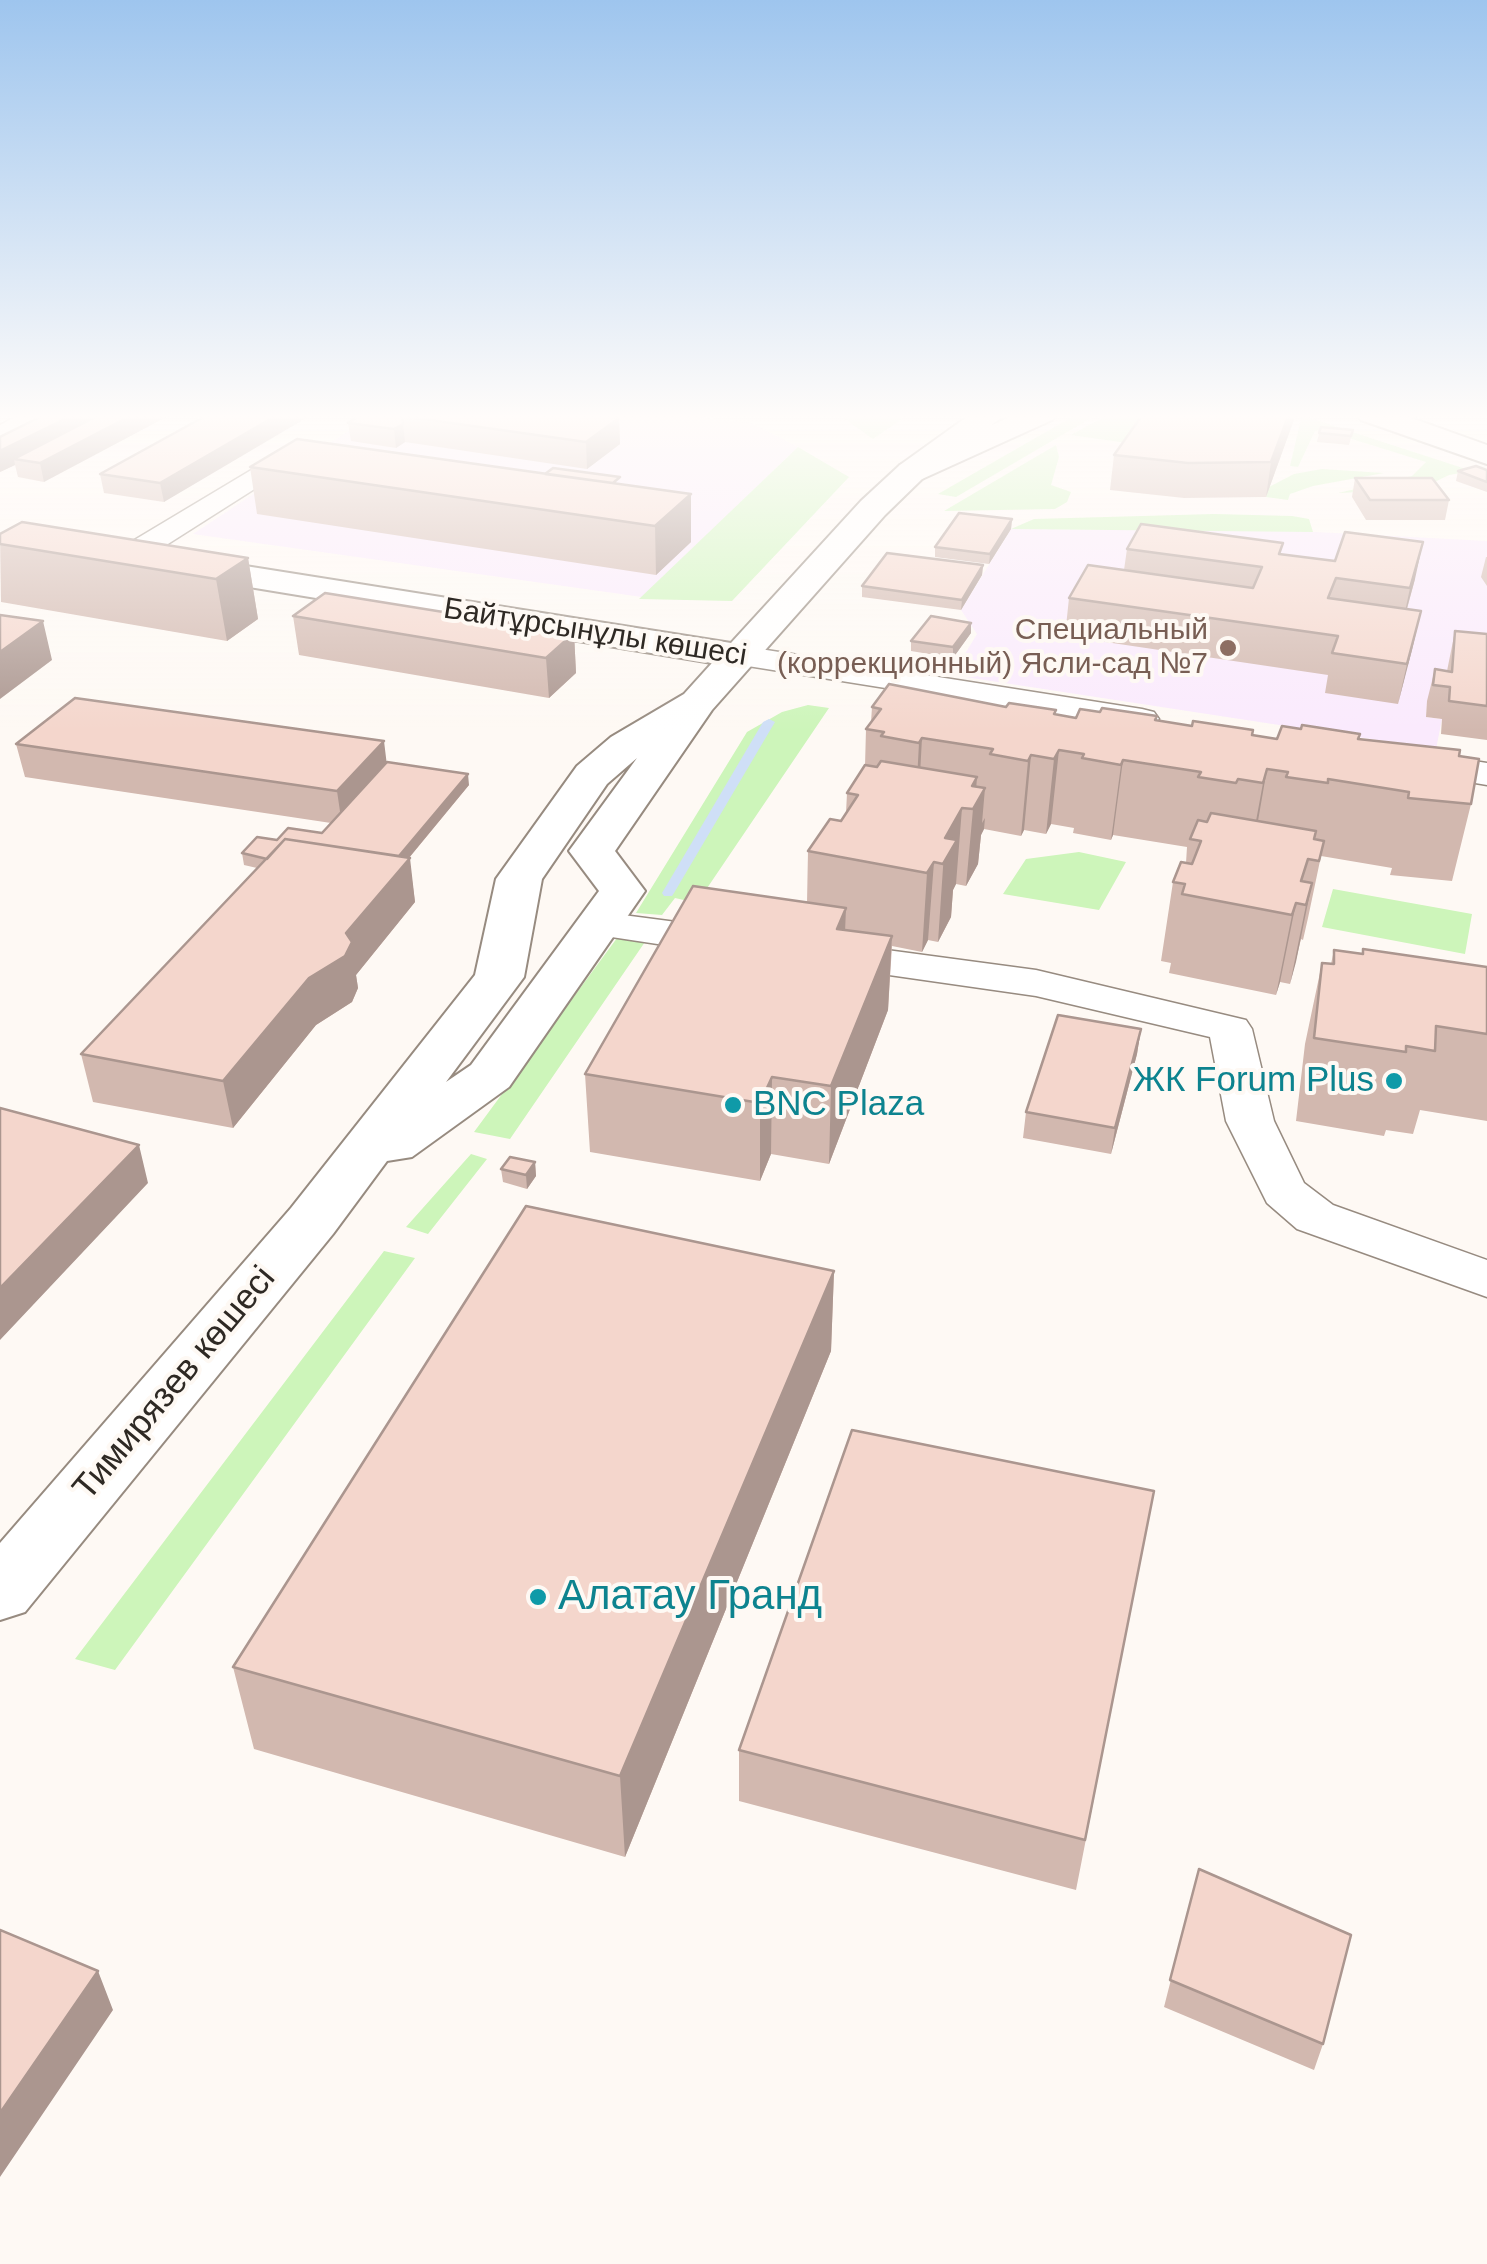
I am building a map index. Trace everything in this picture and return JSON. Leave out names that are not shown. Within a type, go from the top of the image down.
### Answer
[{"type":"street","points":[[109,554],[172,520]]},
{"type":"street","name":"Тимирязев көшесі","points":[[349,1176],[490,1076],[622,891],[592,851],[698,702],[863,520]]},
{"type":"street","name":"Байтұрсынұлы көшесі","points":[[109,554],[1172,724]]},
{"type":"street","name":"Тимирязев көшесі","points":[[0,1592],[349,1176],[500,978],[520,879],[592,775],[626,746],[698,702]]},
{"type":"street","points":[[1369,756],[1487,774]]},
{"type":"street","points":[[600,924],[1036,983],[1230,1029],[1250,1120],[1284,1192],[1315,1217],[1487,1279]]},
{"type":"shaded area","points":[[215,520],[722,520],[642,597],[193,534]]},
{"type":"shaded area","name":"Специальный (коррекционный) Ясли-сад №7","points":[[1011,529],[1277,530],[1487,541],[1487,666],[1444,703],[1427,702],[1426,717],[1442,719],[1436,749],[952,675],[977,634],[961,610]]},
{"type":"green space","points":[[722,520],[809,520],[732,601],[639,599]]},
{"type":"green space","points":[[1032,520],[1309,520],[1313,532],[1011,529]]},
{"type":"green space","points":[[808,705],[829,708],[697,903],[675,898],[662,915],[636,913],[747,732],[782,712]]},
{"type":"green space","points":[[1079,852],[1126,862],[1099,910],[1003,894],[1026,859]]},
{"type":"green space","points":[[1333,889],[1472,914],[1465,954],[1322,927]]},
{"type":"green space","points":[[620,934],[647,939],[510,1139],[474,1132]]},
{"type":"green space","points":[[471,1154],[487,1159],[428,1234],[406,1227]]},
{"type":"green space","points":[[384,1251],[415,1258],[115,1670],[75,1659]]},
{"type":"building","points":[[611,520],[662,520],[655,526]]},
{"type":"building","points":[[954,520],[1012,520],[990,554],[935,547]]},
{"type":"building","points":[[22,522],[248,558],[216,579],[0,544],[0,534]]},
{"type":"building","points":[[1141,524],[1283,543],[1279,554],[1335,561],[1345,532],[1423,542],[1410,588],[1336,578],[1328,598],[1421,611],[1407,664],[1332,653],[1338,636],[1069,598],[1088,565],[1253,588],[1262,567],[1127,549]]},
{"type":"building","points":[[887,553],[983,565],[962,600],[862,586]]},
{"type":"building","points":[[325,593],[574,633],[546,658],[293,616]]},
{"type":"building","points":[[0,615],[43,621],[0,652]]},
{"type":"building","points":[[931,616],[971,623],[953,647],[911,641]]},
{"type":"building","points":[[1455,631],[1487,634],[1487,706],[1449,701],[1450,687],[1433,685],[1435,669],[1452,672]]},
{"type":"building","points":[[889,684],[1006,707],[1009,703],[1056,710],[1054,714],[1076,718],[1080,709],[1100,712],[1102,708],[1192,726],[1193,721],[1253,730],[1252,735],[1277,739],[1282,726],[1301,729],[1302,725],[1360,734],[1358,739],[1460,750],[1459,756],[1479,759],[1471,804],[1408,798],[1409,792],[1328,779],[1328,783],[1286,777],[1288,772],[1267,769],[1263,783],[1238,779],[1236,783],[1198,777],[1201,772],[1123,760],[1121,765],[1059,750],[1054,759],[1031,755],[1028,761],[990,754],[993,749],[922,738],[919,743],[866,729],[881,709],[872,707]]},
{"type":"building","points":[[75,698],[384,741],[337,791],[16,744]]},
{"type":"building","points":[[881,761],[977,777],[972,786],[985,788],[973,809],[962,808],[945,838],[957,840],[943,864],[934,862],[927,873],[808,851],[830,819],[841,821],[858,795],[847,793],[865,765],[877,767]]},
{"type":"building","points":[[387,762],[468,774],[399,856],[285,839],[267,859],[242,853],[257,837],[277,840],[288,828],[322,833]]},
{"type":"building","points":[[1211,813],[1316,831],[1314,839],[1324,841],[1319,861],[1308,859],[1301,881],[1312,883],[1306,905],[1296,903],[1292,915],[1182,894],[1185,884],[1173,882],[1181,862],[1192,864],[1201,841],[1190,839],[1198,820],[1207,822]]},
{"type":"building","points":[[285,839],[410,858],[346,933],[352,942],[345,956],[309,978],[223,1081],[81,1054]]},
{"type":"building","points":[[693,886],[846,908],[837,929],[892,936],[831,1086],[772,1077],[760,1103],[585,1074]]},
{"type":"building","points":[[1363,949],[1487,967],[1487,1034],[1436,1026],[1435,1051],[1406,1046],[1406,1052],[1314,1038],[1322,963],[1334,964],[1334,950],[1363,954]]},
{"type":"building","points":[[1058,1015],[1141,1029],[1115,1128],[1026,1112]]},
{"type":"building","points":[[0,1108],[139,1145],[0,1288]]},
{"type":"building","points":[[510,1157],[535,1162],[526,1175],[501,1169]]},
{"type":"building","name":"Алатау Гранд","points":[[526,1206],[834,1271],[620,1776],[233,1667]]},
{"type":"building","points":[[852,1430],[1154,1491],[1085,1840],[739,1750]]},
{"type":"building","points":[[1199,1869],[1351,1935],[1323,2044],[1170,1980]]},
{"type":"building","points":[[0,1930],[98,1971],[0,2113]]},
{"type":"waterway","points":[[668,893],[769,722]]},
{"type":"place","name":"Специальный (коррекционный) Ясли-сад №7","points":[[1228,648]]},
{"type":"place","name":"ЖК Forum Plus","points":[[1394,1081]]},
{"type":"place","name":"BNC Plaza","points":[[733,1105]]},
{"type":"place","name":"Алатау Гранд","points":[[538,1597]]}]
